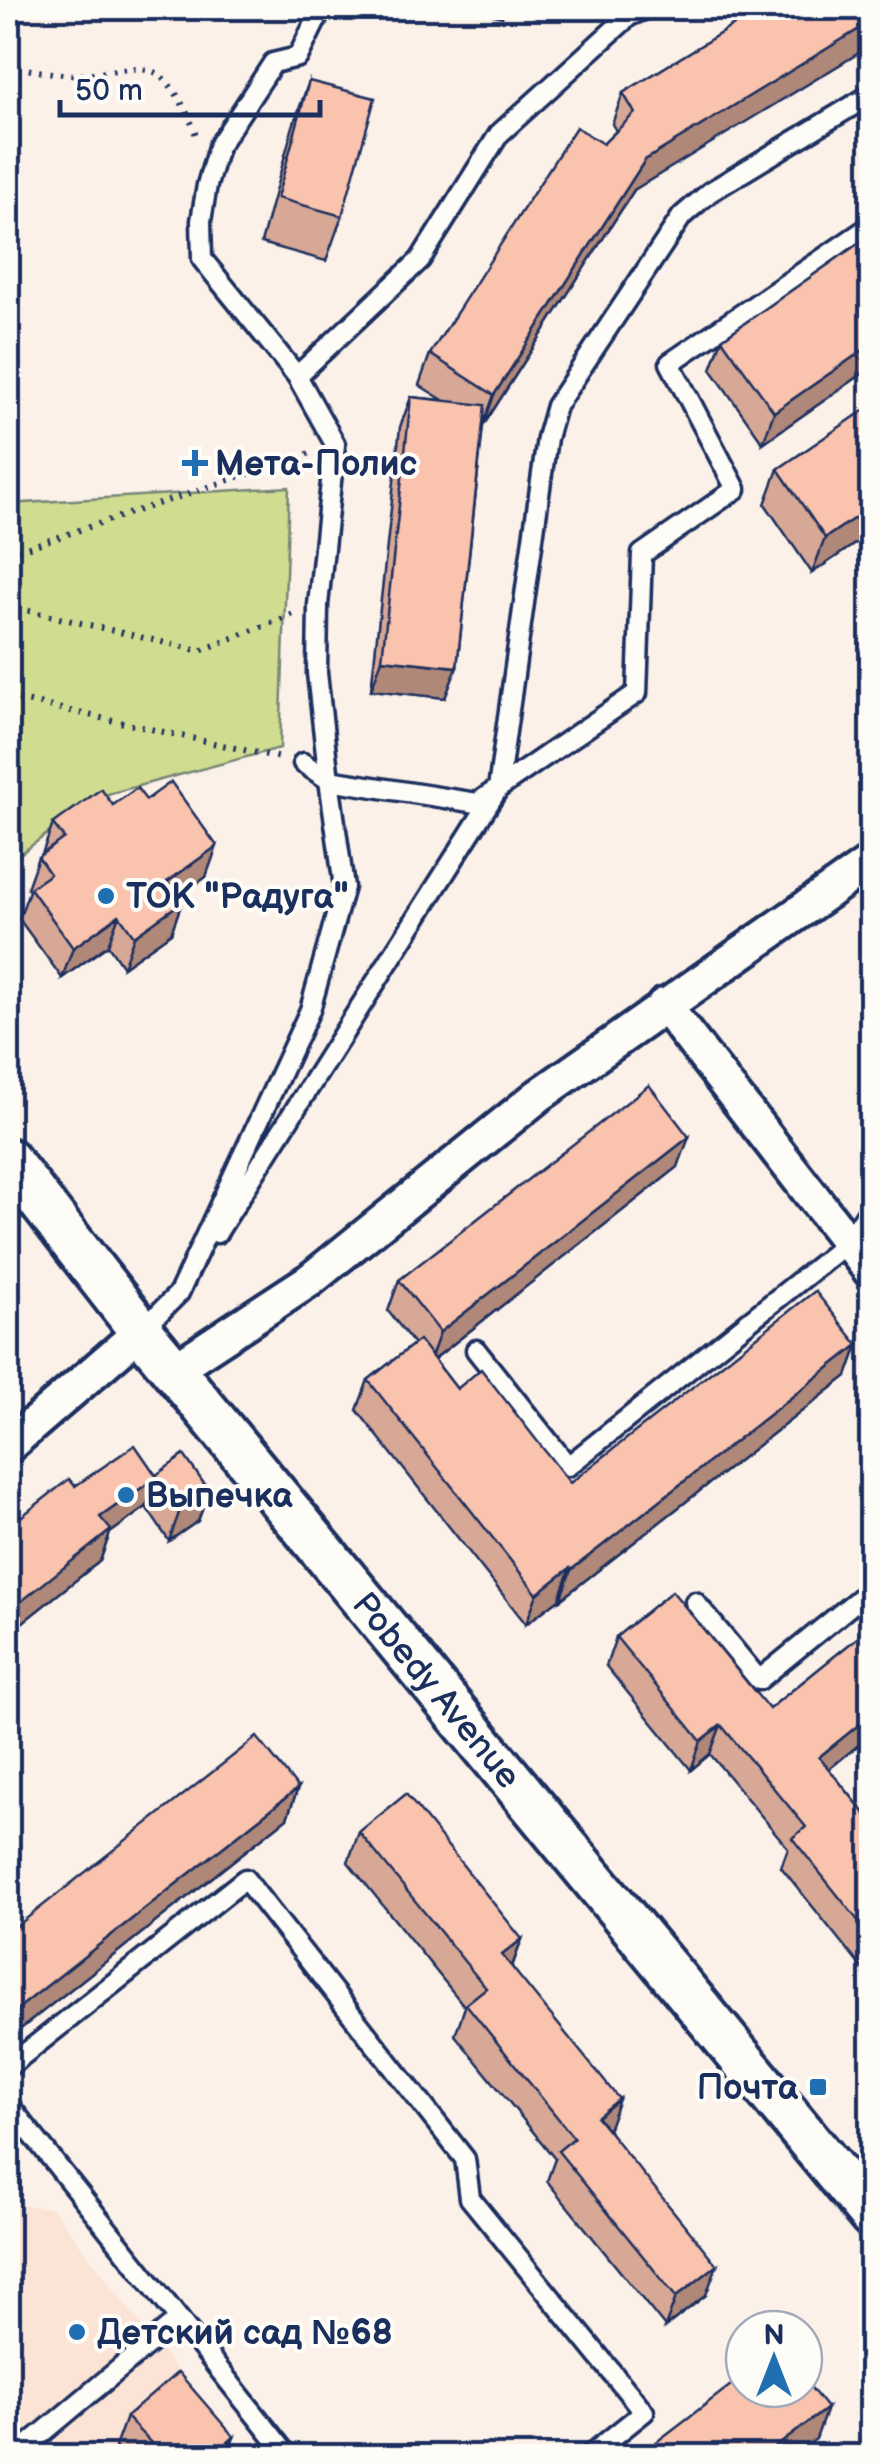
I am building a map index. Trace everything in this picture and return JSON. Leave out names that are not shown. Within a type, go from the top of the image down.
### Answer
[{"type":"street","points":[[174,1370],[310,1280],[538,1096],[872,862]]},
{"type":"street","points":[[664,1005],[872,1273]]},
{"type":"street","name":"Pobedy Avenue","points":[[8,1160],[140,1331],[872,2217]]},
{"type":"street","points":[[8,1446],[140,1331]]},
{"type":"lane","points":[[179,1292],[310,1010],[344,887],[317,673],[318,604],[335,444],[297,376],[202,259],[201,221],[218,147],[273,63],[298,57],[322,8]]},
{"type":"lane","points":[[297,376],[420,260],[498,134],[629,16],[648,8]]},
{"type":"lane","points":[[140,1331],[179,1292],[498,789],[547,438],[556,406],[682,216],[710,192],[872,94]]},
{"type":"lane","points":[[303,763],[328,780],[477,803],[637,693],[642,554],[736,489],[670,363],[872,225]]},
{"type":"lane","points":[[476,1350],[568,1466],[848,1242],[872,1205]]},
{"type":"lane","points":[[695,1602],[758,1680],[872,1588]]},
{"type":"lane","points":[[8,2067],[245,1879],[465,2158],[470,2198],[644,2412],[589,2456]]},
{"type":"lane","points":[[8,2104],[288,2456]]},
{"type":"lane","points":[[16,2456],[179,2319]]},
{"type":"path","points":[[8,66],[80,75],[156,72],[174,90],[198,142]]},
{"type":"path","points":[[8,554],[335,444]]},
{"type":"path","points":[[8,606],[200,651],[318,604]]},
{"type":"path","points":[[8,697],[303,763]]},
{"type":"shaded area","name":"Детский сад №68","points":[[8,2204],[52,2208],[243,2456],[8,2456]]},
{"type":"green space","points":[[289,487],[280,748],[97,797],[8,863],[8,504]]},
{"type":"building","points":[[762,8],[872,8],[872,21],[645,160],[494,395],[430,354],[576,127],[603,144],[635,113],[623,93]]},
{"type":"building","points":[[309,81],[375,98],[342,216],[277,198]]},
{"type":"building","points":[[872,234],[872,344],[774,412],[722,339]]},
{"type":"building","points":[[411,397],[485,405],[457,667],[382,659]]},
{"type":"building","points":[[872,405],[872,506],[825,538],[778,469]]},
{"type":"building","name":"ТОК \"Радуга\"","points":[[171,782],[217,846],[167,882],[182,902],[134,936],[119,915],[73,948],[30,888],[50,874],[38,857],[64,838],[53,824],[101,789],[113,805],[137,788],[146,800]]},
{"type":"building","points":[[649,1085],[689,1137],[440,1332],[399,1280]]},
{"type":"building","points":[[815,1291],[858,1345],[537,1594],[368,1380],[419,1340],[457,1389],[481,1369],[570,1483]]},
{"type":"building","points":[[135,1445],[157,1477],[100,1517],[111,1530],[8,1612],[8,1527],[69,1479],[75,1486]]},
{"type":"building","points":[[184,1455],[209,1491],[180,1510],[156,1475]]},
{"type":"building","points":[[672,1591],[769,1709],[872,1626],[872,1714],[819,1757],[872,1822],[872,1938],[792,1838],[806,1827],[721,1725],[701,1741],[616,1637]]},
{"type":"building","points":[[257,1737],[298,1788],[15,2011],[8,2001],[8,1933]]},
{"type":"building","points":[[406,1794],[522,1939],[502,1955],[619,2099],[597,2117],[717,2265],[676,2297],[558,2151],[574,2138],[466,2004],[486,1988],[359,1832]]},
{"type":"building","points":[[178,2372],[234,2437],[212,2456],[142,2456],[154,2446],[126,2417]]},
{"type":"building","points":[[724,2390],[724,2409],[824,2409],[824,2404],[827,2408],[764,2456],[638,2456]]},
{"type":"place","name":"Мета-Полис","points":[[195,463]]},
{"type":"place","name":"ТОК \"Радуга\"","points":[[106,896]]},
{"type":"place","name":"Выпечка","points":[[126,1495]]},
{"type":"place","name":"Почта","points":[[818,2087]]},
{"type":"place","name":"Детский сад №68","points":[[77,2332]]}]
